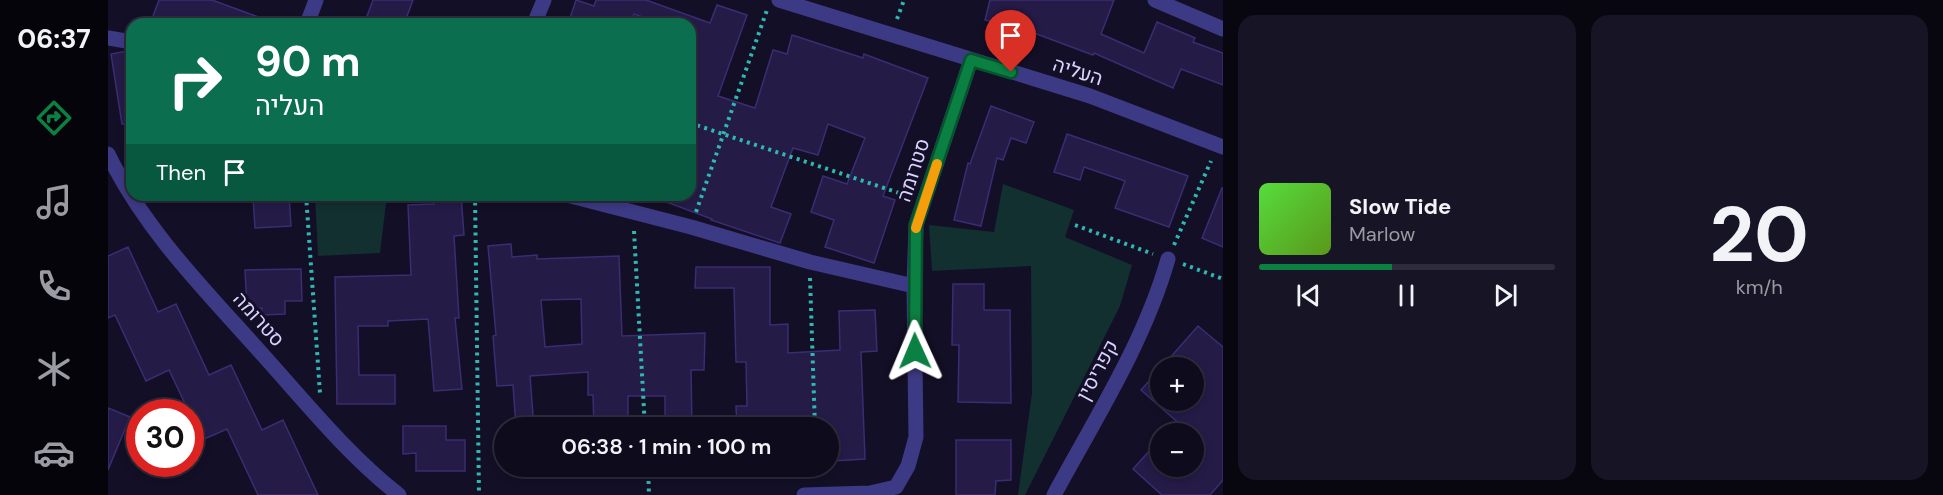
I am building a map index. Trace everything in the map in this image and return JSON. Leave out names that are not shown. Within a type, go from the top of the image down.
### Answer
[{"type":"street","points":[[309,18],[316,0]]},
{"type":"street","points":[[536,18],[544,0]]},
{"type":"street","name":"העליה","points":[[779,0],[1090,96],[1220,146]]},
{"type":"street","points":[[1155,0],[1223,29]]},
{"type":"street","points":[[108,38],[126,41]]},
{"type":"street","name":"סטרומה","points":[[804,495],[870,493],[896,487],[908,466],[916,437],[914,286],[916,225],[971,60]]},
{"type":"street","name":"סטרומה","points":[[108,154],[126,190]]},
{"type":"street","name":"סטרומה","points":[[134,201],[170,251],[358,461],[399,495]]},
{"type":"street","points":[[589,201],[691,227],[810,262],[914,286]]},
{"type":"street","name":"קפריסין","points":[[1054,495],[1128,358],[1160,285],[1168,259]]},
{"type":"path","points":[[691,227],[770,0]]},
{"type":"path","points":[[696,125],[925,202]]},
{"type":"path","points":[[1168,259],[1220,146]]},
{"type":"path","points":[[306,201],[322,421]]},
{"type":"path","points":[[475,201],[479,495]]},
{"type":"path","points":[[633,213],[644,417]]},
{"type":"path","points":[[810,262],[815,417]]},
{"type":"path","points":[[648,477],[649,495]]},
{"type":"green space","points":[[1003,184],[1074,210],[1065,237],[1132,265],[1120,306],[1025,495],[1018,495],[1032,393],[1031,266],[932,271],[929,225],[994,232]]},
{"type":"green space","points":[[315,201],[386,201],[380,253],[318,256]]},
{"type":"building","points":[[159,0],[212,0],[261,18],[152,18]]},
{"type":"building","points":[[373,0],[413,0],[406,18],[366,18]]},
{"type":"building","points":[[576,0],[594,6],[596,0],[646,0],[710,23],[717,5],[747,15],[718,96],[755,108],[773,50],[787,54],[792,35],[863,58],[864,54],[928,78],[883,196],[895,200],[874,263],[825,247],[834,220],[811,212],[823,176],[847,184],[865,138],[828,124],[818,155],[793,148],[771,207],[791,214],[780,243],[711,220],[664,201],[696,201],[696,18],[645,18],[634,14],[633,18],[570,18]]},
{"type":"building","points":[[990,0],[1114,0],[1101,34],[1144,53],[1157,22],[1195,38],[1193,42],[1223,53],[1223,85],[1181,69],[1173,88],[1094,53],[1093,55],[1026,30],[985,20]]},
{"type":"building","points":[[126,51],[126,124],[122,124],[111,54]]},
{"type":"building","points":[[991,106],[1034,122],[1026,143],[1011,138],[1003,160],[997,158],[981,226],[954,220],[968,163],[970,164]]},
{"type":"building","points":[[1067,134],[1188,176],[1169,227],[1115,208],[1125,181],[1084,167],[1080,180],[1054,172]]},
{"type":"building","points":[[1223,188],[1223,247],[1202,238]]},
{"type":"building","points":[[253,201],[289,201],[291,226],[255,228]]},
{"type":"building","points":[[434,201],[461,201],[464,235],[454,236],[459,318],[455,318],[462,389],[434,391],[428,319],[388,321],[388,326],[358,326],[359,375],[395,375],[395,404],[337,404],[335,277],[411,275],[408,205],[434,204]]},
{"type":"building","points":[[511,244],[512,257],[537,255],[537,259],[619,256],[622,336],[705,333],[704,370],[691,370],[692,417],[665,417],[665,396],[628,396],[628,417],[594,417],[593,395],[588,395],[588,372],[530,376],[533,417],[515,417],[513,385],[497,386],[493,336],[496,335],[488,246]],"holes":[[[581,299],[582,344],[545,347],[541,300]]]},
{"type":"building","points":[[128,247],[158,312],[176,304],[209,375],[231,365],[262,430],[283,420],[318,495],[258,495],[227,429],[204,439],[204,399],[183,399],[169,370],[146,381],[115,315],[108,318],[108,256]]},
{"type":"building","points":[[696,267],[770,267],[770,325],[788,324],[788,353],[840,350],[839,311],[875,310],[877,351],[861,352],[865,459],[839,461],[839,417],[736,417],[736,406],[747,406],[746,362],[736,362],[734,288],[695,288]]},
{"type":"building","points":[[301,269],[302,301],[285,301],[285,314],[262,315],[262,308],[247,309],[245,270]]},
{"type":"building","points":[[953,284],[984,284],[984,310],[1010,310],[1011,403],[958,402],[959,345],[952,345]]},
{"type":"building","points":[[1198,326],[1223,347],[1223,480],[1210,495],[1162,495],[1133,469],[1150,450],[1150,477],[1204,477],[1204,423],[1178,423],[1165,411],[1204,411],[1204,357],[1170,357]]},
{"type":"building","points":[[1150,380],[1150,398],[1141,390]]},
{"type":"building","points":[[108,408],[126,415],[126,427],[108,470]]},
{"type":"building","points":[[403,426],[446,426],[446,440],[465,440],[465,471],[416,471],[416,453],[403,454]]},
{"type":"building","points":[[956,440],[1011,440],[1011,480],[996,481],[995,495],[956,495]]},
{"type":"slow traffic","points":[[916,228],[937,164]]},
{"type":"route","points":[[915,351],[916,225],[971,60],[1011,72]]}]
